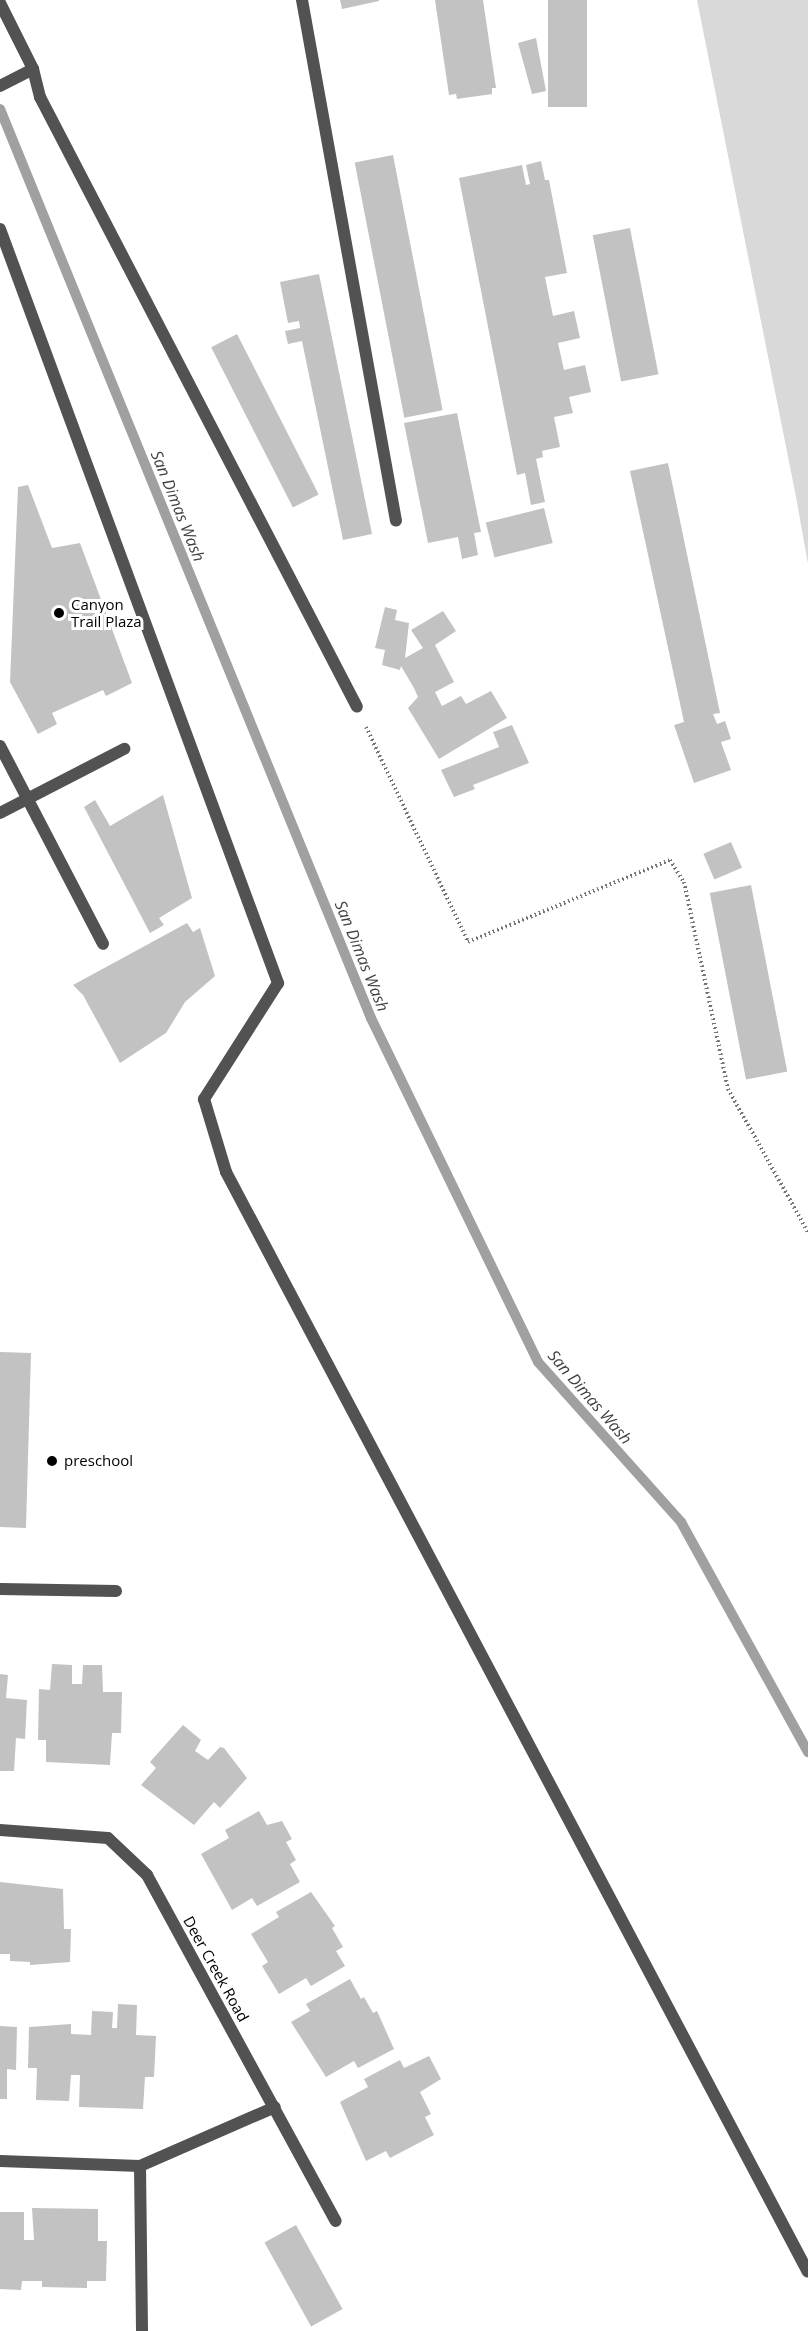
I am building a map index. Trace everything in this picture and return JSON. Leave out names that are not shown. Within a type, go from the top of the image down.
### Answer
[{"type":"street","points":[[303,0],[396,521]]},
{"type":"street","points":[[0,3],[33,69],[40,97],[357,707]]},
{"type":"street","points":[[0,86],[33,69]]},
{"type":"street","points":[[0,229],[278,983],[204,1099],[226,1172],[808,2272]]},
{"type":"street","points":[[0,746],[103,944]]},
{"type":"street","points":[[0,813],[124,749]]},
{"type":"street","points":[[0,1589],[116,1591]]},
{"type":"street","name":"Deer Creek Road","points":[[0,1830],[108,1838],[147,1875],[336,2221]]},
{"type":"street","points":[[0,2161],[140,2166],[275,2107]]},
{"type":"street","points":[[140,2166],[142,2331]]},
{"type":"path","points":[[357,707],[468,942],[670,860],[684,882],[728,1089],[808,1232]]},
{"type":"shaded area","points":[[697,0],[808,0],[808,564],[796,497]]},
{"type":"building","points":[[340,0],[379,0],[379,1],[342,9]]},
{"type":"building","points":[[435,0],[483,0],[496,88],[492,88],[492,94],[457,99],[456,94],[449,95]]},
{"type":"building","points":[[548,0],[587,0],[587,107],[548,107]]},
{"type":"building","points":[[536,38],[546,91],[532,94],[518,43]]},
{"type":"building","points":[[393,155],[443,410],[404,418],[355,162]]},
{"type":"building","points":[[541,161],[545,180],[549,180],[567,273],[545,277],[553,316],[574,311],[580,338],[558,343],[564,370],[585,365],[591,392],[569,397],[573,413],[554,417],[560,447],[542,451],[543,457],[536,459],[545,502],[531,505],[525,473],[517,475],[459,178],[522,165],[526,185],[530,184],[526,165]]},
{"type":"building","points":[[630,228],[658,374],[621,382],[593,235]]},
{"type":"building","points":[[319,274],[372,534],[343,540],[302,341],[288,344],[285,331],[300,328],[299,321],[288,323],[280,282]]},
{"type":"building","points":[[237,334],[319,494],[293,508],[211,347]]},
{"type":"building","points":[[457,413],[481,532],[474,533],[478,555],[462,559],[458,537],[428,543],[404,423]]},
{"type":"building","points":[[668,463],[720,713],[713,714],[717,724],[725,721],[731,739],[721,742],[731,770],[694,783],[674,725],[684,722],[630,471]]},
{"type":"building","name":"Canyon Trail Plaza","points":[[28,485],[52,548],[80,543],[132,683],[106,696],[103,690],[52,713],[57,724],[38,734],[10,682],[18,487]]},
{"type":"building","points":[[544,508],[553,543],[494,557],[486,523]]},
{"type":"building","points":[[385,607],[397,610],[395,620],[409,623],[405,658],[423,648],[411,630],[443,611],[456,631],[435,645],[454,682],[435,692],[442,706],[461,696],[466,704],[491,691],[507,718],[439,759],[408,708],[418,697],[414,688],[401,666],[400,670],[382,665],[385,650],[375,648]]},
{"type":"building","points":[[512,725],[529,763],[473,785],[475,789],[454,797],[441,770],[499,747],[493,732]]},
{"type":"building","points":[[163,795],[192,898],[159,918],[164,925],[150,933],[84,807],[95,800],[110,826]]},
{"type":"building","points":[[731,842],[742,868],[714,879],[703,854]]},
{"type":"building","points":[[751,885],[787,1072],[746,1080],[710,893]]},
{"type":"building","points":[[187,923],[193,932],[200,928],[215,976],[185,1002],[166,1033],[120,1063],[83,995],[73,985]]},
{"type":"building","points":[[0,1352],[31,1353],[26,1528],[0,1527]]},
{"type":"building","points":[[52,1664],[72,1665],[72,1684],[82,1684],[83,1665],[102,1665],[103,1692],[122,1692],[121,1733],[112,1733],[110,1765],[46,1762],[46,1740],[38,1740],[39,1689],[50,1690]]},
{"type":"building","points":[[0,1674],[8,1675],[6,1698],[27,1700],[25,1739],[16,1738],[14,1771],[0,1771]]},
{"type":"building","points":[[183,1725],[201,1740],[195,1751],[208,1760],[220,1747],[224,1748],[247,1778],[220,1808],[214,1802],[194,1825],[141,1785],[156,1768],[150,1762]]},
{"type":"building","points":[[259,1811],[267,1825],[282,1821],[292,1839],[286,1842],[296,1860],[290,1864],[300,1882],[257,1906],[252,1898],[232,1910],[201,1854],[229,1838],[225,1830]]},
{"type":"building","points":[[0,1882],[63,1889],[64,1929],[71,1929],[70,1962],[30,1965],[30,1962],[10,1961],[10,1954],[0,1954]]},
{"type":"building","points":[[311,1892],[335,1926],[332,1928],[343,1947],[336,1951],[345,1966],[311,1986],[306,1978],[279,1994],[262,1966],[268,1962],[251,1934],[279,1917],[276,1912]]},
{"type":"building","points":[[350,1979],[361,1999],[364,1997],[373,2013],[377,2011],[394,2049],[358,2068],[354,2061],[326,2077],[291,2022],[310,2011],[306,2004]]},
{"type":"building","points":[[118,2004],[137,2005],[136,2035],[156,2036],[154,2077],[145,2077],[143,2109],[79,2107],[80,2075],[71,2075],[69,2101],[36,2100],[37,2068],[28,2068],[29,2027],[71,2024],[71,2034],[91,2035],[92,2011],[113,2012],[112,2028],[117,2028]]},
{"type":"building","points":[[0,2026],[17,2027],[16,2070],[7,2069],[7,2099],[0,2099]]},
{"type":"building","points":[[429,2056],[441,2079],[420,2092],[431,2114],[425,2117],[434,2135],[390,2158],[386,2151],[366,2161],[340,2102],[368,2087],[364,2079],[400,2060],[404,2068]]},
{"type":"building","points":[[32,2208],[98,2209],[98,2241],[107,2241],[106,2281],[87,2281],[87,2288],[42,2287],[42,2281],[22,2281],[21,2290],[0,2289],[0,2212],[24,2212],[24,2240],[34,2240]]},
{"type":"building","points":[[296,2225],[343,2309],[311,2326],[265,2242]]},
{"type":"waterway","name":"San Dimas Wash","points":[[0,109],[371,1018],[538,1362],[681,1522],[808,1752]]},
{"type":"place","name":"Canyon Trail Plaza","points":[[59,613]]},
{"type":"place","name":"preschool","points":[[52,1461]]}]
